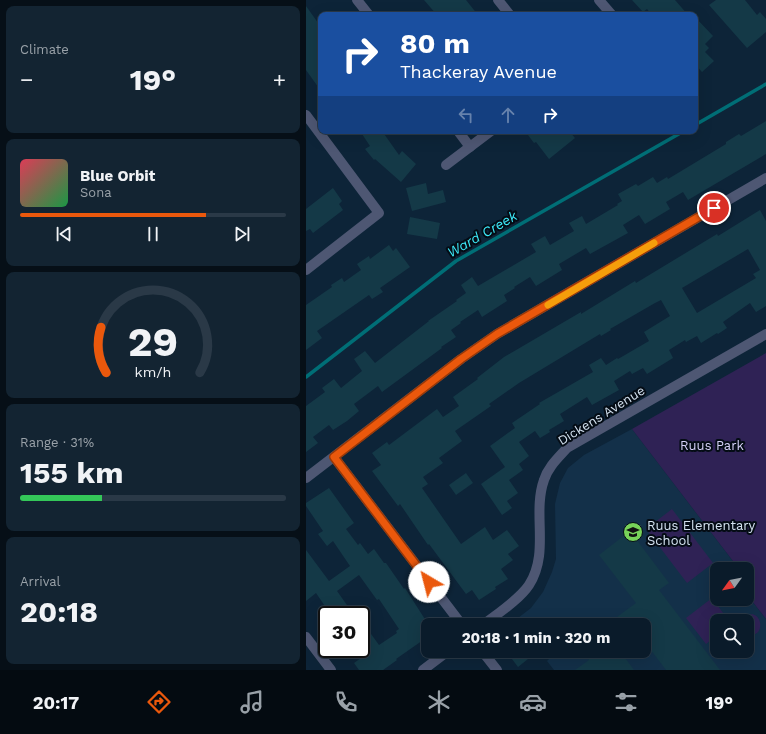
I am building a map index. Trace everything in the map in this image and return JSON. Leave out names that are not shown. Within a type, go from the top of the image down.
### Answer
[{"type":"street","points":[[357,0],[367,12]]},
{"type":"street","points":[[498,0],[508,12]]},
{"type":"street","points":[[599,0],[609,12]]},
{"type":"street","points":[[306,115],[318,131]]},
{"type":"street","points":[[306,270],[379,213],[320,134]]},
{"type":"street","points":[[460,134],[470,147]]},
{"type":"street","points":[[446,165],[487,134]]},
{"type":"street","points":[[306,478],[461,359],[497,334],[766,178]]},
{"type":"street","name":"Dickens Avenue","points":[[491,618],[529,585],[535,570],[540,547],[539,501],[544,480],[552,463],[567,448],[766,334]]},
{"type":"street","points":[[334,457],[457,618]]},
{"type":"street","points":[[306,637],[331,670]]},
{"type":"street","points":[[423,670],[439,658]]},
{"type":"street","points":[[487,658],[496,670]]},
{"type":"shaded area","name":"Ruus Elementary School","points":[[632,429],[734,562],[710,562],[710,606],[754,606],[754,603],[766,619],[766,670],[554,670],[547,661],[548,658],[651,658],[651,618],[518,618],[531,608],[543,592],[552,572],[556,559],[555,504],[560,483],[568,468],[584,455]]},
{"type":"green space","name":"Ruus Park","points":[[766,353],[766,619],[754,603],[754,562],[734,562],[632,429]]},
{"type":"green space","points":[[672,509],[712,562],[710,562],[710,565],[687,583],[646,529]]},
{"type":"green space","points":[[710,600],[710,606],[718,606],[724,614],[710,614],[710,641],[706,644],[686,618]]},
{"type":"green space","points":[[754,615],[759,619],[760,624],[760,628],[756,634],[754,634]]},
{"type":"building","points":[[424,0],[466,0],[476,12],[434,12]]},
{"type":"building","points":[[632,0],[675,0],[685,12],[650,12],[647,9],[643,12]]},
{"type":"building","points":[[716,0],[745,0],[757,15],[760,12],[766,19],[766,32],[747,48],[709,5]]},
{"type":"building","points":[[306,6],[318,23],[318,87],[306,70]]},
{"type":"building","points":[[698,20],[713,36],[705,44],[709,48],[705,52],[714,61],[702,72],[698,67]]},
{"type":"building","points":[[766,121],[766,154],[688,200],[683,192],[666,202],[670,209],[645,224],[639,215],[623,225],[628,233],[590,254],[586,248],[559,264],[562,270],[536,286],[530,277],[504,295],[507,301],[482,317],[478,310],[451,330],[456,337],[441,347],[442,348],[382,392],[378,386],[354,404],[359,411],[347,421],[333,430],[329,425],[313,437],[318,443],[306,452],[306,406],[325,392],[322,388],[334,379],[341,388],[362,371],[354,359],[365,351],[375,363],[428,321],[457,301],[456,300],[466,293],[461,285],[472,277],[478,286],[536,252],[531,244],[545,236],[550,245],[574,231],[569,223],[582,216],[586,224],[618,205],[617,204],[622,201],[618,194],[636,184],[638,186],[653,177],[657,183],[667,177],[668,179],[726,144],[726,142],[739,134],[741,136]]},
{"type":"building","points":[[362,134],[384,134],[399,155],[402,151],[416,164],[401,182],[375,159],[374,160],[365,149],[370,146]]},
{"type":"building","points":[[527,134],[572,134],[575,138],[549,159],[536,142],[534,143]]},
{"type":"building","points":[[426,183],[428,194],[443,190],[446,202],[412,211],[406,188]]},
{"type":"building","points":[[333,188],[342,201],[339,204],[343,210],[313,233],[310,229],[306,231],[306,209]]},
{"type":"building","points":[[760,210],[766,221],[766,306],[756,312],[750,303],[723,322],[727,328],[718,334],[717,333],[701,343],[697,336],[686,342],[685,340],[669,350],[673,358],[647,374],[643,368],[632,374],[630,371],[614,381],[619,390],[592,405],[587,397],[560,414],[564,421],[549,430],[550,432],[540,438],[535,431],[519,442],[529,456],[519,464],[523,470],[509,480],[518,493],[507,501],[512,508],[502,515],[481,484],[505,467],[490,446],[515,428],[512,423],[540,404],[539,403],[593,372],[589,365],[601,358],[606,365],[649,341],[644,332],[670,316],[661,300],[610,329],[611,330],[601,336],[600,334],[519,383],[489,404],[491,406],[455,431],[462,441],[439,458],[443,463],[423,477],[428,484],[422,488],[461,544],[485,527],[493,540],[507,530],[519,546],[508,554],[513,560],[501,569],[508,579],[479,600],[472,590],[466,594],[429,544],[428,545],[400,504],[398,506],[372,471],[381,465],[372,453],[387,442],[389,445],[437,409],[443,417],[459,406],[453,397],[478,379],[477,378],[504,357],[581,312],[581,314],[635,281],[636,283],[717,234],[718,236]],"holes":[[[748,249],[760,270],[753,274],[756,278],[697,313],[682,288]]]},
{"type":"building","points":[[410,217],[440,223],[437,239],[407,234]]},
{"type":"building","points":[[389,245],[393,251],[396,248],[410,267],[380,288],[383,292],[372,299],[369,295],[317,331],[322,338],[306,350],[306,305],[332,287],[331,285],[342,278],[344,282],[361,270],[357,264],[369,256],[370,259]]},
{"type":"building","points":[[466,473],[473,483],[456,495],[449,485]]},
{"type":"building","points":[[329,488],[354,523],[346,529],[358,545],[360,543],[368,554],[374,549],[404,589],[405,588],[424,618],[421,618],[421,642],[383,670],[359,670],[354,663],[361,658],[370,658],[370,632],[379,645],[397,633],[396,631],[399,629],[379,599],[377,600],[359,575],[337,591],[348,606],[325,606],[316,593],[306,601],[306,550],[329,581],[350,566],[333,541],[327,546],[318,534],[323,531],[306,506],[306,503]]},
{"type":"building","points":[[630,531],[669,583],[659,590],[720,670],[666,670],[651,650],[651,618],[616,618],[636,603],[599,555]]},
{"type":"building","points":[[511,658],[529,658],[518,667]]},
{"type":"building","points":[[587,658],[625,658],[634,670],[575,670],[589,660]]},
{"type":"waterway","name":"Ward Creek","points":[[698,123],[766,84]]},
{"type":"waterway","name":"Ward Creek","points":[[306,377],[456,261],[679,134]]},
{"type":"slow traffic","points":[[548,305],[654,243]]},
{"type":"place","name":"Ruus Elementary School","points":[[633,532]]},
{"type":"route","points":[[429,582],[334,457],[461,359],[497,334],[714,208]]}]
